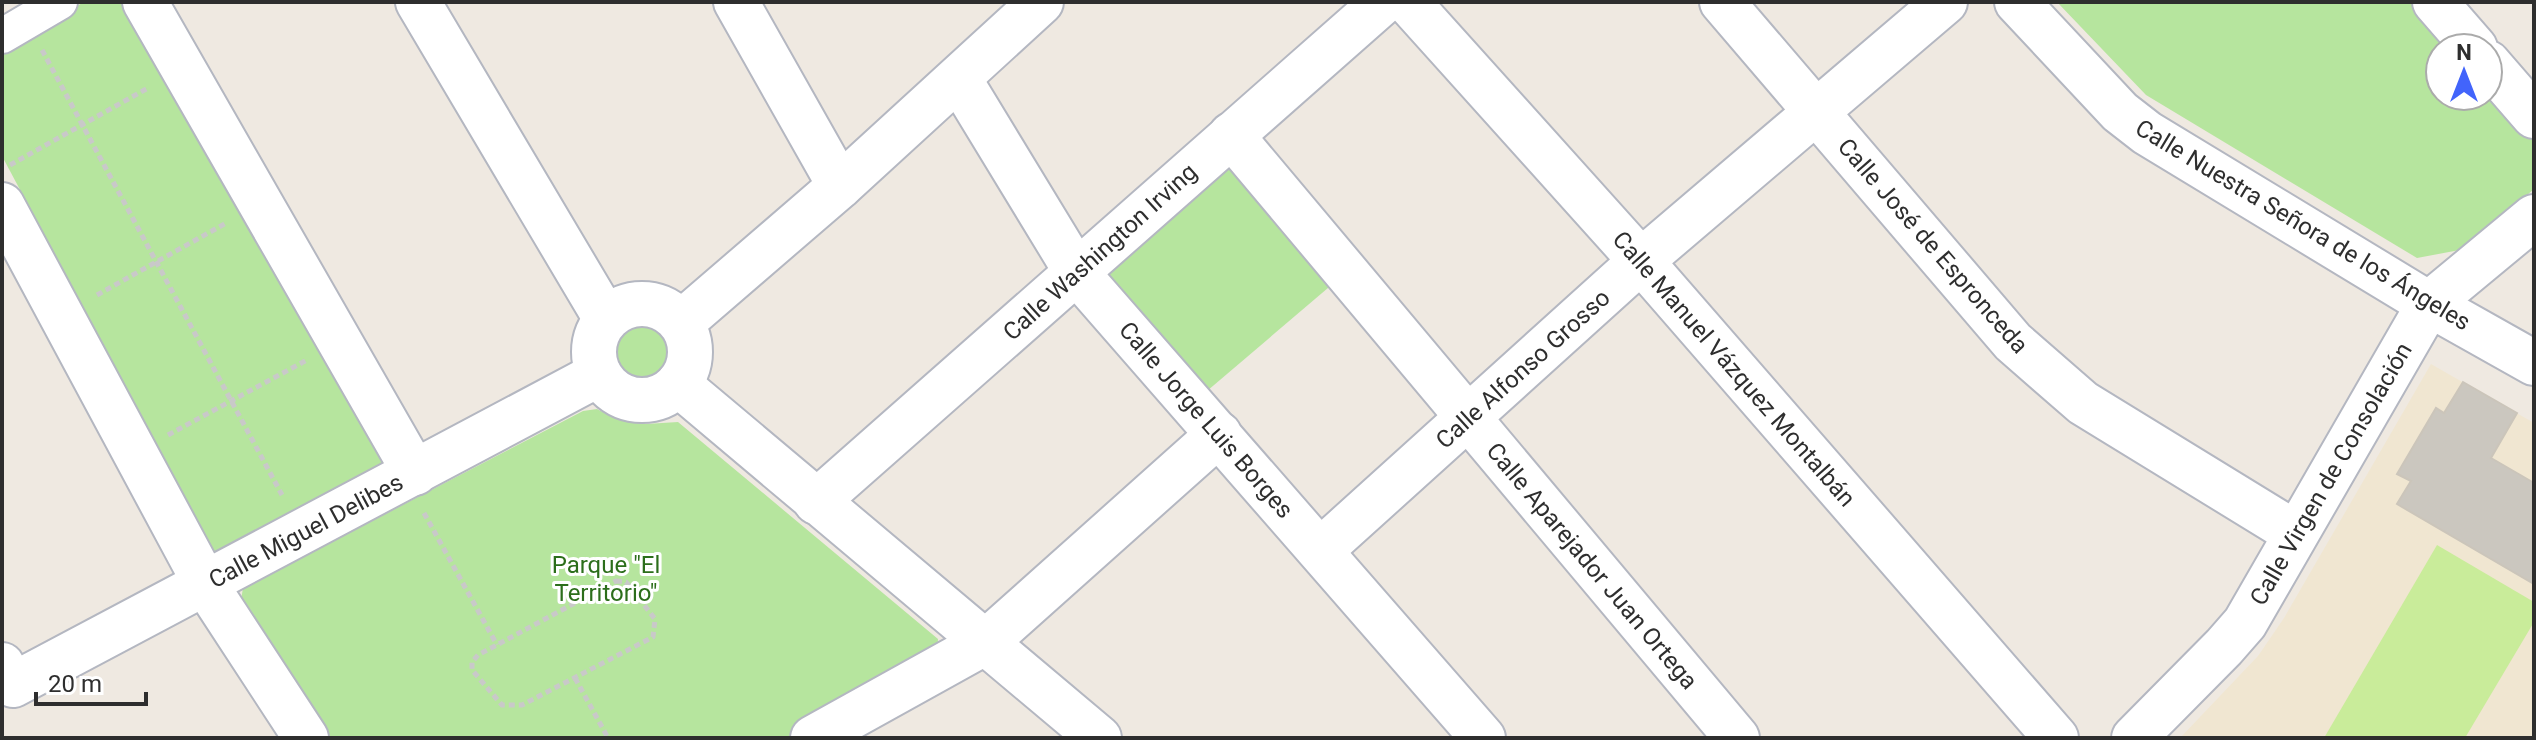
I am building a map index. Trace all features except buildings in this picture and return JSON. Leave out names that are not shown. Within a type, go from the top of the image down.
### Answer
[{"type":"street","points":[[14,28],[60,2]]},
{"type":"street","points":[[145,2],[340,342],[410,476]]},
{"type":"street","points":[[418,2],[606,319]]},
{"type":"street","points":[[736,2],[840,186]]},
{"type":"street","name":"Calle Washington Irving","points":[[816,502],[1383,2]]},
{"type":"street","name":"Calle Manuel Vázquez Montalbán","points":[[1408,2],[1641,261],[2056,738]]},
{"type":"street","name":"Calle José de Espronceda","points":[[1722,2],[2013,342],[2083,403],[2295,533]]},
{"type":"street","name":"Calle Alfonso Grosso","points":[[1321,550],[1641,261],[1945,2]]},
{"type":"street","name":"Calle Nuestra Señora de los Ángeles","points":[[2017,2],[2120,112],[2147,133],[2429,304],[2534,363]]},
{"type":"street","points":[[2438,3],[2462,32]]},
{"type":"street","points":[[681,323],[959,79],[1026,7]]},
{"type":"street","name":"Calle Jorge Luis Borges","points":[[959,79],[1077,273],[1483,738]]},
{"type":"street","points":[[2504,81],[2534,116]]},
{"type":"street","name":"Calle Aparejador Juan Ortega","points":[[1231,135],[1737,738]]},
{"type":"street","points":[[2,205],[206,585],[306,738]]},
{"type":"street","name":"Calle Virgen de Consolación","points":[[2134,738],[2245,623],[2429,304],[2534,217]]},
{"type":"street","points":[[644,304],[658,307],[681,323],[688,338],[690,354],[687,370],[667,394],[652,400],[636,400],[621,396],[608,387],[594,360],[598,331],[606,319],[630,305],[644,304]]},
{"type":"street","name":"Calle Miguel Delibes","points":[[7,675],[206,585],[599,374]]},
{"type":"street","points":[[678,384],[1099,738]]},
{"type":"street","points":[[813,738],[986,642],[1219,434]]},
{"type":"path","points":[[14,28],[82,125],[303,533]]},
{"type":"path","points":[[2,169],[183,68]]},
{"type":"path","points":[[61,315],[260,203]]},
{"type":"path","points":[[135,453],[340,342]]},
{"type":"path","points":[[410,476],[497,645]]},
{"type":"path","points":[[616,581],[626,582],[655,619],[653,637],[575,678],[522,705],[502,705],[472,670],[472,662],[478,655],[616,581]]},
{"type":"path","points":[[575,678],[608,738]]},
{"type":"shaded area","points":[[2431,364],[2534,423],[2534,738],[2180,738],[2258,656],[2284,618]]},
{"type":"green space","points":[[84,2],[127,2],[392,464],[216,557],[2,156],[2,49]]},
{"type":"green space","points":[[2057,2],[2411,2],[2438,32],[2424,32],[2424,112],[2504,112],[2504,107],[2534,140],[2534,189],[2465,249],[2417,258],[2146,95]]},
{"type":"green space","points":[[1229,159],[1335,282],[1207,391],[1099,271]]},
{"type":"green space","points":[[642,323],[663,331],[671,352],[663,373],[642,381],[621,373],[613,352],[621,331]]},
{"type":"green space","name":"Parque \"El Territorio\"","points":[[597,409],[610,416],[646,424],[678,422],[938,639],[937,657],[788,738],[325,738],[240,606],[243,588],[583,411]]},
{"type":"green space","points":[[2437,545],[2534,602],[2534,622],[2465,738],[2324,738]]}]
